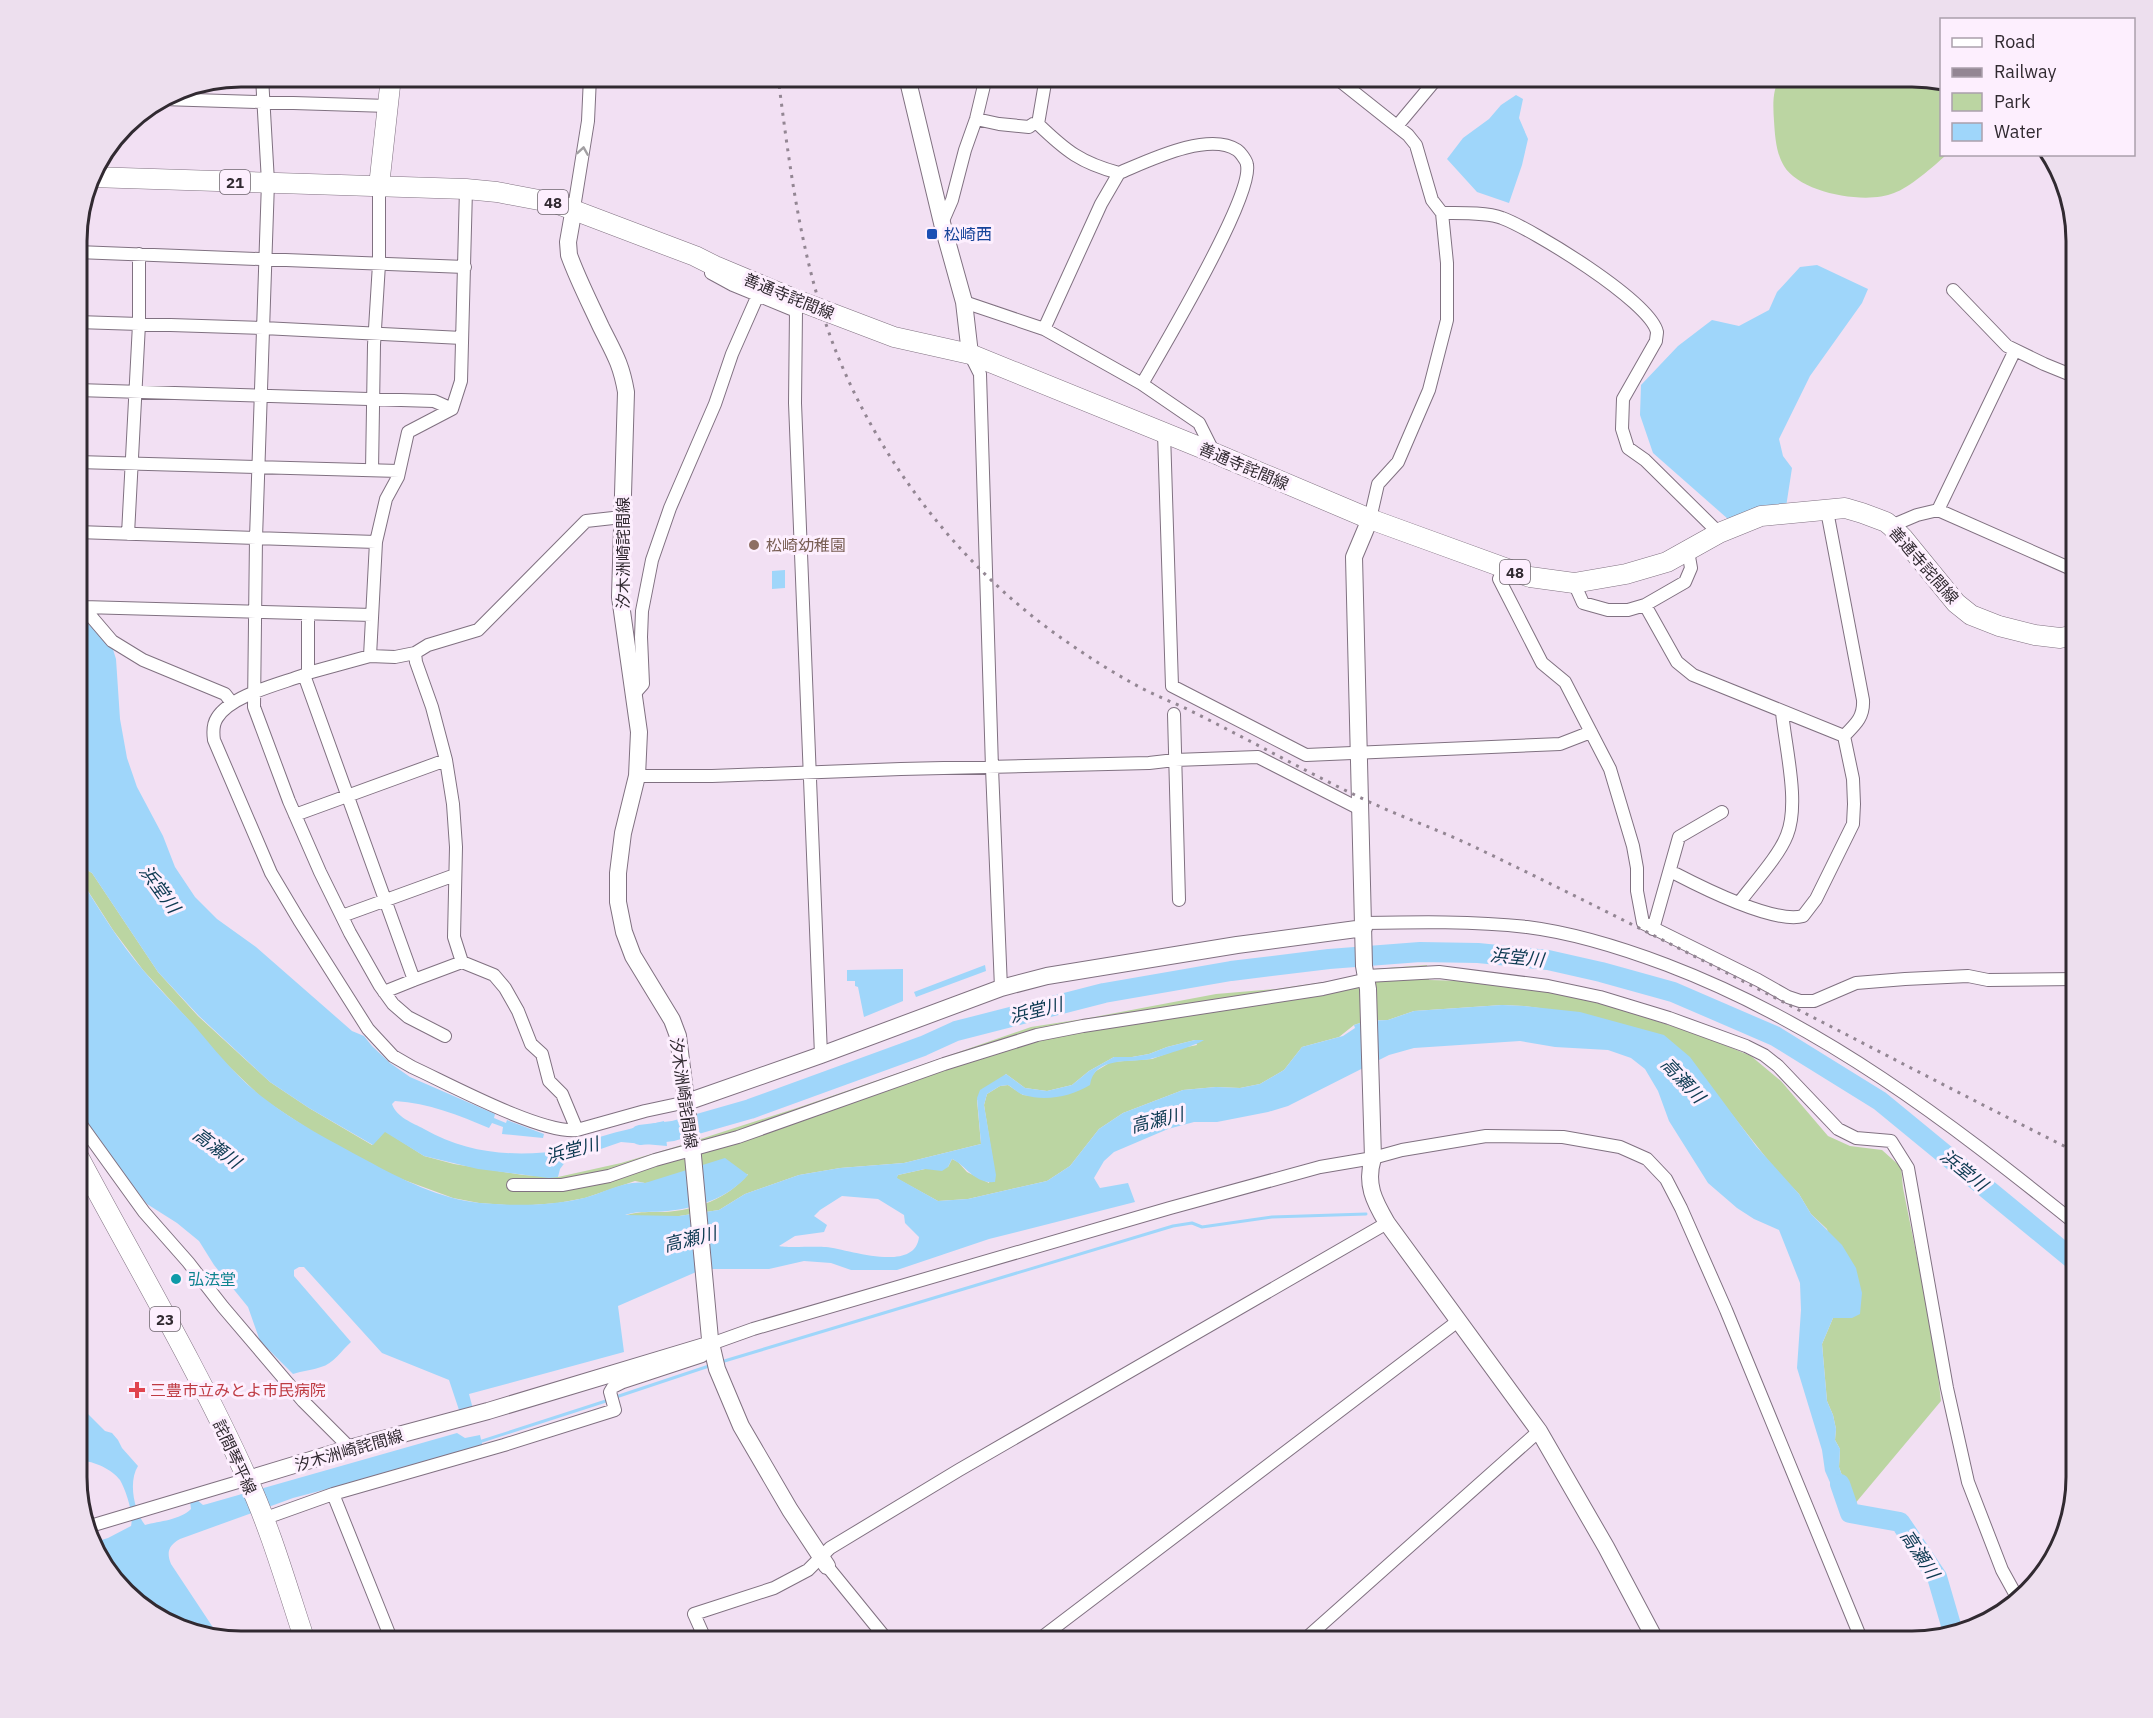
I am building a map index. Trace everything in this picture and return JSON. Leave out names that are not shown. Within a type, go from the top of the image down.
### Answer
[{"type":"main road","points":[[379,186],[390,87]]},
{"type":"main road","name":"21","points":[[101,177],[379,186]]},
{"type":"main road","name":"善通寺詫間線","points":[[379,186],[466,189],[530,197],[574,208],[868,328],[894,337],[970,354],[1370,519],[1530,577],[1574,582],[1626,574],[1667,562],[1719,533],[1761,516],[1845,508],[1886,522],[1891,526],[1956,603],[1971,615],[1999,626],[2035,635],[2066,637]]},
{"type":"main road","name":"詫間琴平線","points":[[87,1173],[200,1384],[249,1482],[301,1631]]},
{"type":"street","points":[[262,87],[268,183],[267,258],[260,397],[254,707],[295,815],[342,916],[384,992],[393,1004],[408,1017],[445,1036]]},
{"type":"street","points":[[574,208],[588,121],[590,87]]},
{"type":"street","points":[[910,87],[942,223],[964,302],[970,354],[980,374],[1001,988]]},
{"type":"street","points":[[942,223],[952,200],[983,87]]},
{"type":"street","points":[[1038,124],[1044,87]]},
{"type":"street","points":[[1349,87],[1397,126],[1416,145],[1432,200],[1442,213],[1448,263],[1448,320],[1429,390],[1398,462],[1378,484],[1370,519],[1354,557],[1360,810],[1373,1155],[1369,1172],[1371,1190],[1377,1207],[1387,1223],[1539,1431],[1606,1547],[1651,1631]]},
{"type":"street","points":[[1397,126],[1429,87]]},
{"type":"street","points":[[181,100],[388,106]]},
{"type":"street","points":[[976,119],[1029,127],[1038,124],[1063,148],[1076,156],[1119,173]]},
{"type":"street","points":[[1044,329],[1101,204],[1119,173],[1183,147],[1227,146],[1239,151],[1247,165],[1243,187],[1212,257],[1142,384]]},
{"type":"street","points":[[372,470],[379,264],[379,186]]},
{"type":"street","points":[[370,656],[376,542],[386,499],[399,471],[408,432],[452,409],[461,381],[466,189]]},
{"type":"street","name":"汐木洲崎詫間線","points":[[249,1482],[350,1448],[713,1352],[682,1059],[672,1020],[633,956],[624,932],[618,902],[618,873],[623,833],[637,776],[639,732],[620,597],[626,392],[616,354],[606,338],[569,255],[568,242],[574,208]]},
{"type":"street","points":[[1442,213],[1499,217],[1526,228],[1582,263],[1626,297],[1648,318],[1657,332],[1656,341],[1623,399],[1622,429],[1628,448],[1645,460],[1719,533]]},
{"type":"street","points":[[678,249],[708,271],[734,285],[796,311],[795,403],[821,1055]]},
{"type":"street","points":[[87,252],[465,267]]},
{"type":"street","points":[[128,534],[139,324],[139,254]]},
{"type":"street","points":[[1953,290],[2007,346],[2066,373]]},
{"type":"street","points":[[635,693],[643,684],[640,637],[642,611],[652,560],[670,508],[758,296]]},
{"type":"street","points":[[964,302],[1044,329],[1142,384],[1199,423],[1214,453]]},
{"type":"street","points":[[87,322],[462,338]]},
{"type":"street","points":[[1938,510],[2015,350]]},
{"type":"street","points":[[87,390],[260,397],[434,400],[452,409]]},
{"type":"street","points":[[1164,433],[1172,686],[1306,755],[1560,744],[1591,732]]},
{"type":"street","points":[[87,462],[399,471]]},
{"type":"street","points":[[1891,526],[1938,510],[2066,567]]},
{"type":"street","points":[[1827,511],[1863,700],[1860,720],[1844,736]]},
{"type":"street","points":[[622,517],[586,521],[478,630],[428,645],[415,653],[395,657],[370,656],[306,674],[232,703],[217,718],[213,730],[214,740],[271,873],[368,1029],[393,1056],[412,1067],[537,1123],[569,1131],[577,1130],[687,1102],[1001,988],[1047,976],[1364,925],[1453,922],[1527,927],[1613,946],[1698,977],[1769,1010],[1844,1052],[1922,1104],[2066,1216]]},
{"type":"street","points":[[87,532],[376,542]]},
{"type":"street","points":[[1574,582],[1583,603],[1608,610],[1628,610],[1645,605],[1685,582],[1691,568],[1688,551]]},
{"type":"street","points":[[1504,568],[1499,579],[1542,663],[1565,682],[1610,769],[1633,846],[1637,868],[1637,891],[1643,923],[1800,1001],[1814,1001],[1856,983],[1968,976],[1988,980],[2066,979]]},
{"type":"street","points":[[87,603],[372,615]]},
{"type":"street","points":[[1645,605],[1677,662],[1694,675],[1844,736]]},
{"type":"street","points":[[87,611],[112,641],[143,660],[225,694],[232,703]]},
{"type":"street","points":[[308,614],[306,674],[414,980]]},
{"type":"street","points":[[415,653],[442,739],[446,760],[455,836],[454,937],[462,962]]},
{"type":"street","points":[[1739,903],[1783,844],[1791,820],[1791,780],[1782,712]]},
{"type":"street","points":[[1174,714],[1179,900]]},
{"type":"street","points":[[1676,874],[1739,903],[1785,917],[1803,916],[1816,900],[1852,824],[1854,804],[1852,779],[1844,736]]},
{"type":"street","points":[[637,776],[992,768],[1258,757],[1360,810]]},
{"type":"street","points":[[295,815],[446,760]]},
{"type":"street","points":[[1653,929],[1679,837],[1722,812]]},
{"type":"street","points":[[342,916],[455,875]]},
{"type":"street","points":[[384,992],[462,962],[494,975],[505,988],[518,1011],[531,1044],[542,1054],[549,1081],[562,1094],[577,1130]]},
{"type":"street","points":[[513,1185],[555,1186],[588,1181],[738,1137],[944,1064],[1036,1035],[1083,1026],[1323,989],[1367,978],[1439,972],[1548,986],[1600,997],[1669,1018],[1746,1046],[1764,1055],[1778,1066],[1838,1129],[1856,1138],[1891,1141],[1908,1168],[1947,1388],[1968,1482],[2002,1570],[2014,1592]]},
{"type":"street","points":[[87,1133],[144,1212],[188,1262],[223,1307],[303,1401],[350,1448]]},
{"type":"street","points":[[261,1516],[615,1410],[610,1392],[622,1382],[713,1352],[753,1329],[1158,1211],[1373,1155],[1486,1136],[1563,1137],[1620,1147],[1647,1159],[1666,1179],[1698,1244],[1858,1631]]},
{"type":"street","points":[[702,1631],[694,1614],[774,1588],[824,1562],[830,1548],[959,1470],[1387,1223]]},
{"type":"street","points":[[1050,1631],[1458,1321]]},
{"type":"street","points":[[713,1352],[741,1426],[790,1510],[824,1562],[880,1631]]},
{"type":"street","points":[[1314,1631],[1539,1431]]},
{"type":"street","points":[[95,1524],[249,1482]]},
{"type":"street","points":[[333,1494],[388,1631]]},
{"type":"green space","points":[[1776,87],[1922,87],[1940,90],[1940,156],[1945,156],[1921,176],[1894,193],[1867,198],[1818,190],[1792,175],[1781,161],[1775,133],[1773,103]]},
{"type":"green space","points":[[87,870],[92,873],[158,972],[198,1016],[270,1082],[309,1108],[372,1145],[385,1131],[424,1156],[454,1164],[523,1175],[558,1177],[621,1163],[685,1144],[803,1106],[1031,1027],[1216,994],[1276,989],[1358,977],[1360,970],[1427,965],[1429,980],[1466,981],[1594,1001],[1703,1036],[1751,1056],[1781,1081],[1828,1136],[1850,1146],[1882,1150],[1901,1167],[1903,1188],[1934,1342],[1941,1401],[1853,1506],[1839,1467],[1840,1449],[1835,1440],[1836,1429],[1827,1401],[1822,1344],[1833,1318],[1852,1318],[1827,1229],[1811,1214],[1799,1194],[1775,1169],[1715,1093],[1539,1008],[1502,1005],[1414,1011],[1388,1020],[1366,1021],[1354,1025],[1339,1037],[1302,1047],[1284,1070],[1260,1084],[1240,1088],[1216,1087],[1183,1090],[1123,1113],[1099,1129],[1070,1166],[1047,1181],[968,1199],[938,1201],[896,1178],[898,1175],[925,1169],[948,1167],[952,1159],[967,1172],[989,1183],[993,1162],[984,1105],[987,1094],[1000,1086],[1008,1085],[1023,1095],[1046,1097],[1091,1077],[1111,1062],[1152,1059],[1197,1045],[1195,1040],[1149,1054],[1114,1057],[1089,1071],[1072,1085],[1047,1091],[1025,1088],[1006,1074],[977,1100],[981,1144],[904,1163],[840,1168],[799,1175],[745,1194],[719,1210],[679,1216],[623,1216],[676,1211],[699,1206],[731,1190],[748,1174],[645,1183],[635,1181],[585,1198],[519,1206],[479,1203],[453,1198],[396,1177],[316,1134],[263,1099],[215,1053],[194,1026],[143,970],[87,889]]},
{"type":"water","points":[[1516,95],[1523,99],[1519,118],[1528,139],[1509,203],[1477,192],[1447,159],[1463,138]]},
{"type":"water","points":[[1817,265],[1868,289],[1862,303],[1810,376],[1779,439],[1783,456],[1792,468],[1786,507],[1728,519],[1653,453],[1640,415],[1641,385],[1678,346],[1712,320],[1739,326],[1769,310],[1777,292],[1800,267]]},
{"type":"water","points":[[785,570],[785,588],[772,589],[772,571]]},
{"type":"water","points":[[87,618],[111,643],[116,659],[120,719],[127,758],[137,787],[163,836],[175,867],[195,897],[217,919],[256,947],[352,1031],[364,1036],[390,1063],[410,1077],[495,1114],[494,1118],[506,1123],[507,1120],[544,1134],[543,1138],[502,1134],[503,1127],[492,1123],[489,1128],[455,1114],[408,1102],[395,1101],[392,1104],[397,1113],[441,1138],[494,1152],[530,1153],[570,1149],[606,1135],[664,1121],[667,1146],[621,1142],[566,1161],[558,1177],[549,1178],[478,1169],[424,1156],[385,1132],[373,1145],[309,1108],[270,1082],[199,1016],[158,972],[92,873],[87,870]]},
{"type":"water","points":[[87,889],[134,959],[245,1082],[301,1124],[421,1187],[465,1201],[532,1205],[584,1198],[630,1183],[645,1183],[725,1158],[748,1175],[722,1196],[701,1204],[679,1210],[625,1215],[679,1216],[719,1210],[745,1194],[799,1175],[840,1168],[904,1163],[981,1144],[977,1098],[980,1090],[1006,1074],[1025,1088],[1047,1091],[1072,1085],[1089,1071],[1114,1057],[1149,1054],[1167,1047],[1204,1040],[1150,1059],[1105,1065],[1098,1069],[1090,1085],[1067,1095],[1050,1098],[1032,1097],[1008,1085],[1000,1086],[987,1094],[984,1105],[996,1175],[995,1182],[976,1177],[952,1159],[948,1167],[942,1171],[925,1169],[898,1175],[897,1178],[938,1201],[968,1199],[1047,1181],[1070,1166],[1099,1129],[1123,1113],[1183,1090],[1216,1087],[1240,1088],[1260,1084],[1284,1070],[1302,1047],[1343,1036],[1355,1028],[1354,1025],[1366,1021],[1388,1020],[1414,1011],[1502,1005],[1580,1012],[1664,1035],[1690,1057],[1756,1146],[1799,1194],[1811,1214],[1842,1245],[1856,1268],[1862,1293],[1860,1314],[1852,1318],[1833,1318],[1822,1344],[1827,1401],[1836,1429],[1835,1440],[1840,1449],[1839,1467],[1853,1506],[1843,1512],[1825,1471],[1822,1450],[1797,1368],[1801,1310],[1800,1283],[1779,1230],[1754,1219],[1737,1208],[1708,1183],[1669,1121],[1658,1091],[1645,1069],[1631,1058],[1608,1050],[1555,1047],[1520,1041],[1414,1048],[1389,1055],[1288,1106],[1217,1122],[1194,1122],[1168,1129],[1114,1152],[1104,1161],[1094,1178],[1100,1188],[1128,1183],[1135,1202],[989,1239],[897,1270],[851,1270],[831,1263],[804,1261],[769,1269],[703,1269],[618,1306],[624,1352],[469,1394],[473,1409],[460,1413],[449,1380],[382,1353],[304,1267],[294,1270],[294,1276],[351,1342],[325,1365],[293,1374],[260,1341],[248,1307],[214,1265],[199,1241],[177,1223],[147,1204],[87,1122]],"holes":[[[842,1196],[878,1199],[904,1215],[905,1223],[919,1237],[915,1248],[906,1254],[879,1257],[826,1247],[779,1246],[795,1236],[824,1232],[827,1225],[814,1216]]]},
{"type":"water","points":[[985,965],[986,971],[916,997],[914,992]]},
{"type":"water","points":[[903,969],[903,1001],[864,1017],[858,987],[855,986],[855,981],[847,981],[847,970]]},
{"type":"water","points":[[87,1413],[105,1431],[112,1433],[138,1466],[133,1488],[135,1504],[145,1525],[181,1516],[191,1509],[190,1501],[197,1500],[203,1505],[207,1504],[457,1433],[465,1438],[480,1435],[483,1448],[293,1498],[176,1541],[169,1552],[171,1564],[214,1629],[192,1623],[164,1610],[140,1593],[119,1571],[101,1540],[131,1526],[129,1503],[120,1480],[94,1463],[87,1462]]},
{"type":"waterway","name":"浜堂川","points":[[640,1135],[673,1131],[750,1109],[923,1046],[956,1031],[1104,993],[1231,971],[1329,959],[1420,952],[1478,953],[1548,960],[1673,992],[1775,1036],[1880,1101],[2066,1254]]},
{"type":"waterway","points":[[721,1362],[1173,1226],[1192,1223],[1202,1227],[1272,1217],[1366,1214]]},
{"type":"waterway","points":[[616,1397],[712,1365]]},
{"type":"waterway","points":[[479,1442],[609,1400]]},
{"type":"waterway","name":"高瀬川","points":[[1840,1484],[1850,1513],[1900,1522],[1937,1577],[1951,1626]]},
{"type":"railway","points":[[779,87],[792,180],[813,282],[835,349],[854,392],[877,435],[903,476],[932,515],[998,587],[1035,618],[1088,656],[1142,688],[1359,797],[1468,844],[1558,887],[2066,1147]]},
{"type":"place","name":"松崎西","points":[[932,234]]},
{"type":"place","name":"松崎幼稚園","points":[[754,545]]},
{"type":"place","name":"弘法堂","points":[[176,1279]]},
{"type":"place","name":"三豊市立みとよ市民病院","points":[[137,1390]]}]
